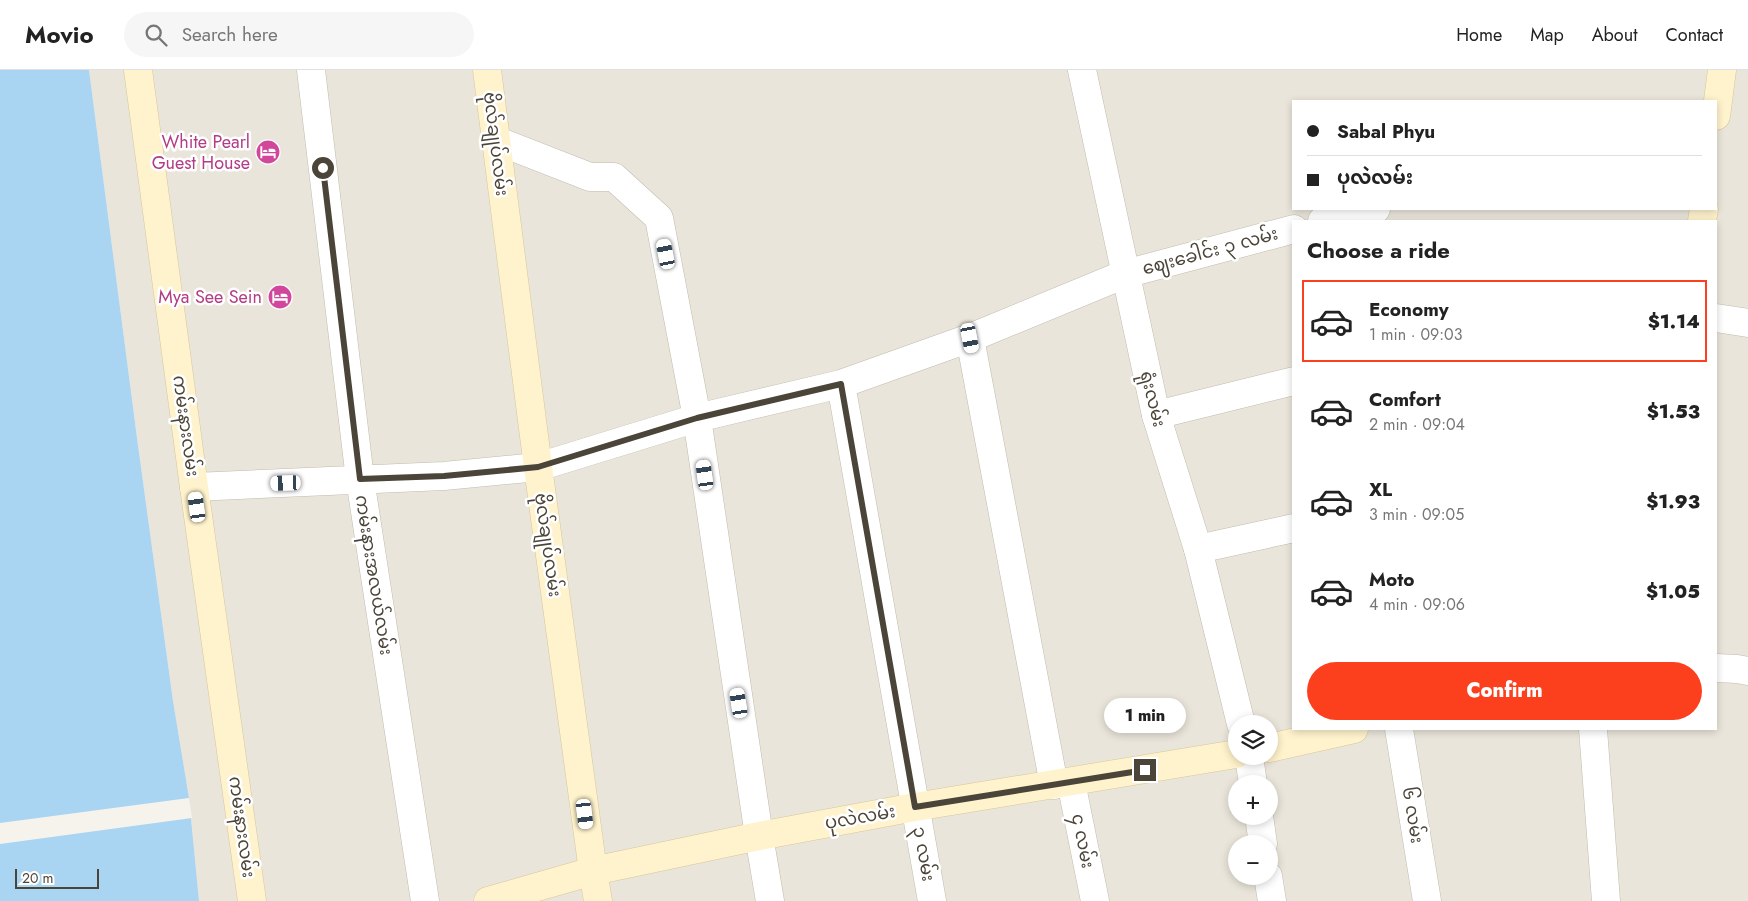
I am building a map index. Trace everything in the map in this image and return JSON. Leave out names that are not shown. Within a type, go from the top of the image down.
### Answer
[{"type":"main road","name":"ကမ်းနားလမ်း","points":[[138,70],[252,901]]},
{"type":"main road","name":"ဗိုလ်ချုပ်လမ်း","points":[[487,70],[538,467],[592,871],[598,901]]},
{"type":"main road","points":[[1717,108],[1722,70]]},
{"type":"main road","points":[[1278,746],[1350,730]]},
{"type":"main road","name":"ပုလဲလမ်း","points":[[488,901],[592,871],[758,836],[915,807],[1228,755]]},
{"type":"street","name":"ကမ်းနားအလယ်လမ်း","points":[[311,70],[360,479],[424,901]]},
{"type":"street","name":"ရုံးလမ်း","points":[[1082,70],[1156,415],[1198,550],[1239,715]]},
{"type":"street","points":[[495,140],[590,177],[614,177],[659,218],[697,418],[758,836],[770,901]]},
{"type":"street","points":[[1326,220],[1372,210]]},
{"type":"street","name":"ဈေးခေါင်း ၃ လမ်း","points":[[194,487],[444,476],[538,467],[697,418],[841,384],[970,338],[1125,274],[1292,230]]},
{"type":"street","points":[[1717,318],[1748,323]]},
{"type":"street","name":"၄ လမ်း","points":[[970,338],[1063,783],[1095,901]]},
{"type":"street","points":[[1156,415],[1292,381]]},
{"type":"street","name":"၃ လမ်း","points":[[841,384],[932,901]]},
{"type":"street","points":[[1198,550],[1292,528]]},
{"type":"street","points":[[1717,668],[1748,671]]},
{"type":"street","name":"၆ လမ်း","points":[[1399,730],[1427,901]]},
{"type":"street","points":[[1593,730],[1606,901]]},
{"type":"street","points":[[1269,885],[1272,901]]},
{"type":"shaded area","points":[[89,70],[1748,70],[1748,901],[199,901],[189,798],[173,701]]},
{"type":"water","points":[[0,70],[89,70],[173,701],[189,798],[199,901],[0,901]]},
{"type":"pier","points":[[189,798],[192,818],[0,844],[0,823]]},
{"type":"place","name":"White Pearl Guest House","points":[[268,152]]},
{"type":"place","name":"Mya See Sein","points":[[280,297]]},
{"type":"route","points":[[323,168],[360,479],[444,476],[538,467],[697,418],[841,384],[915,807],[1145,770]]}]
